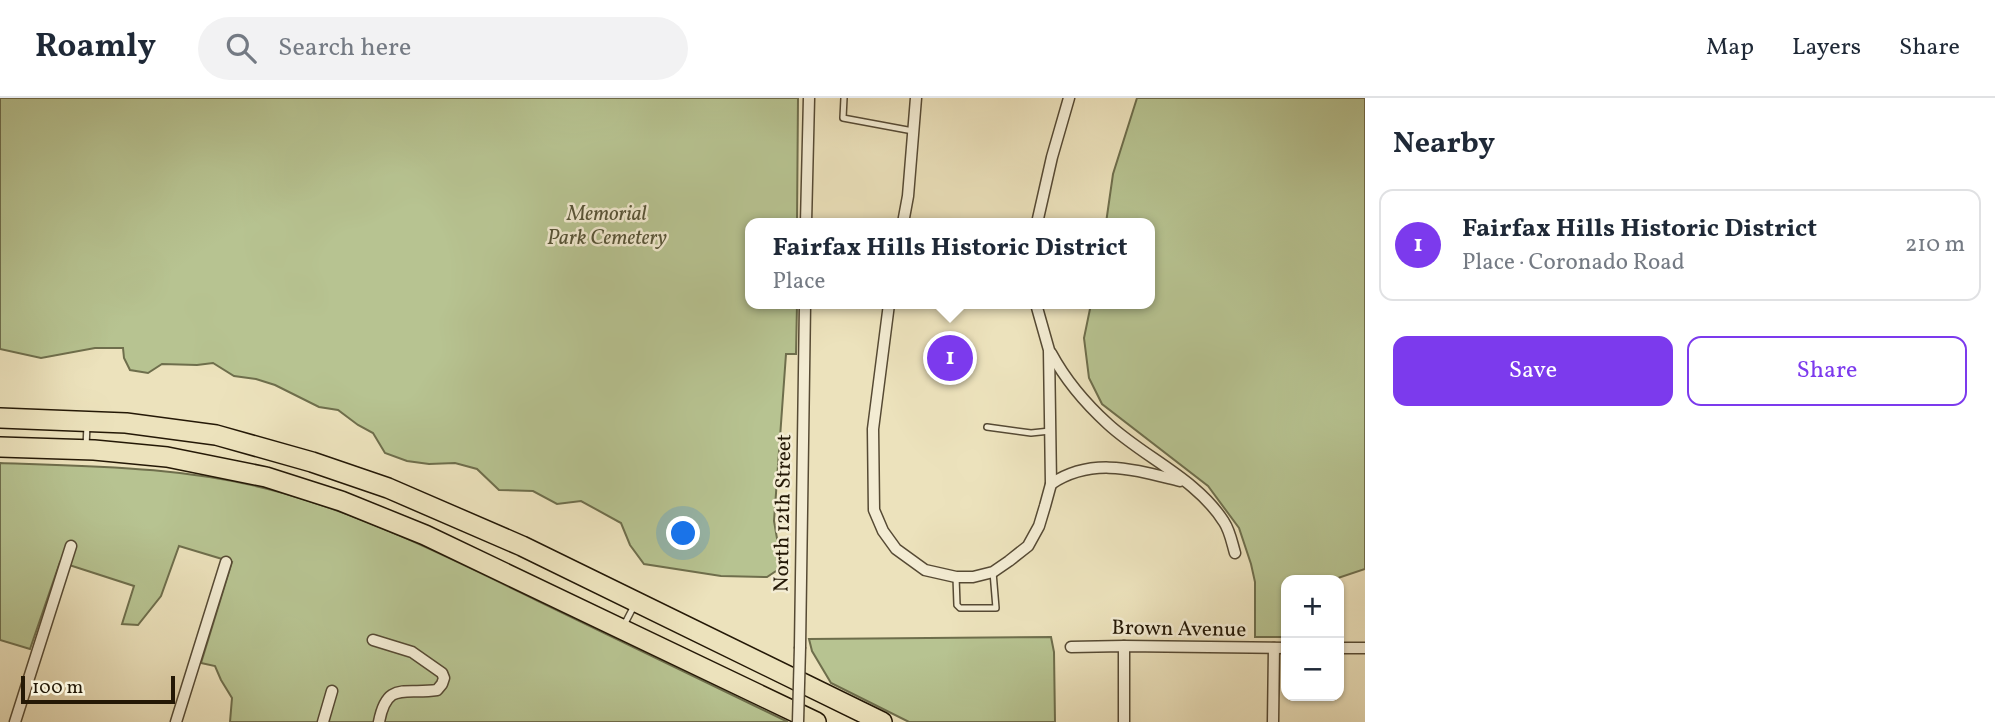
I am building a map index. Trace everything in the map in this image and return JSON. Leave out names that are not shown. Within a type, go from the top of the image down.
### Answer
[{"type":"highway","points":[[0,418],[126,423],[216,435],[312,462],[388,488],[522,546],[882,722]]},
{"type":"highway","points":[[0,447],[86,450],[167,457],[266,477],[341,501],[425,534],[816,722]]},
{"type":"street","points":[[806,218],[808,98]]},
{"type":"street","points":[[904,218],[916,98]]},
{"type":"street","points":[[1038,218],[1069,98]]},
{"type":"street","name":"North 12th Street","points":[[798,722],[805,309]]},
{"type":"street","points":[[888,309],[873,429],[874,510],[883,531],[896,549],[925,570],[956,577],[974,577],[993,572],[1027,546],[1038,526],[1051,484],[1049,350]]},
{"type":"street","points":[[1037,309],[1049,350],[1082,397],[1108,424],[1187,483],[1205,500],[1224,522],[1235,553]]},
{"type":"street","points":[[1051,484],[1067,474],[1107,467],[1139,471],[1187,483]]},
{"type":"street","points":[[15,722],[71,546]]},
{"type":"street","points":[[176,722],[226,562]]},
{"type":"street","points":[[373,640],[412,652],[442,673],[444,678],[437,690],[399,691],[392,694],[386,699],[380,722]]},
{"type":"street","points":[[1124,646],[1124,722]]},
{"type":"street","name":"Brown Avenue","points":[[1071,647],[1280,648]]},
{"type":"street","points":[[1273,722],[1280,648]]},
{"type":"street","points":[[1344,648],[1365,648]]},
{"type":"street","points":[[323,722],[332,691]]},
{"type":"lane","points":[[844,98],[844,118],[913,131]]},
{"type":"lane","points":[[86,450],[88,421]]},
{"type":"lane","points":[[987,427],[1031,433],[1051,431]]},
{"type":"lane","points":[[956,577],[957,605],[960,608],[996,608],[993,572]]},
{"type":"lane","points":[[622,629],[636,601]]},
{"type":"green space","name":"Memorial Park Cemetery","points":[[0,98],[798,98],[797,218],[745,218],[745,309],[797,309],[796,354],[786,354],[774,521],[779,569],[767,577],[721,576],[644,564],[630,545],[621,523],[581,501],[557,504],[533,491],[499,490],[477,469],[455,463],[407,461],[385,453],[373,433],[338,410],[319,407],[275,385],[234,376],[213,363],[162,364],[148,373],[130,370],[123,348],[95,348],[41,358],[0,349]]},
{"type":"green space","points":[[1137,98],[1365,98],[1365,569],[1344,576],[1281,575],[1281,637],[1255,637],[1255,582],[1251,564],[1239,528],[1208,486],[1102,404],[1089,378],[1084,338],[1090,309],[1155,309],[1155,218],[1107,218],[1113,174]]},
{"type":"green space","points":[[0,463],[178,473],[249,484],[316,503],[443,555],[788,722],[230,722],[232,698],[215,666],[201,663],[232,562],[179,546],[161,596],[138,625],[122,624],[134,586],[60,562],[30,649],[0,640]]},
{"type":"green space","points":[[1051,637],[1054,652],[1055,722],[909,722],[831,683],[812,651],[809,639]]},
{"type":"place","name":"Fairfax Hills Historic District","points":[[950,358]]}]
